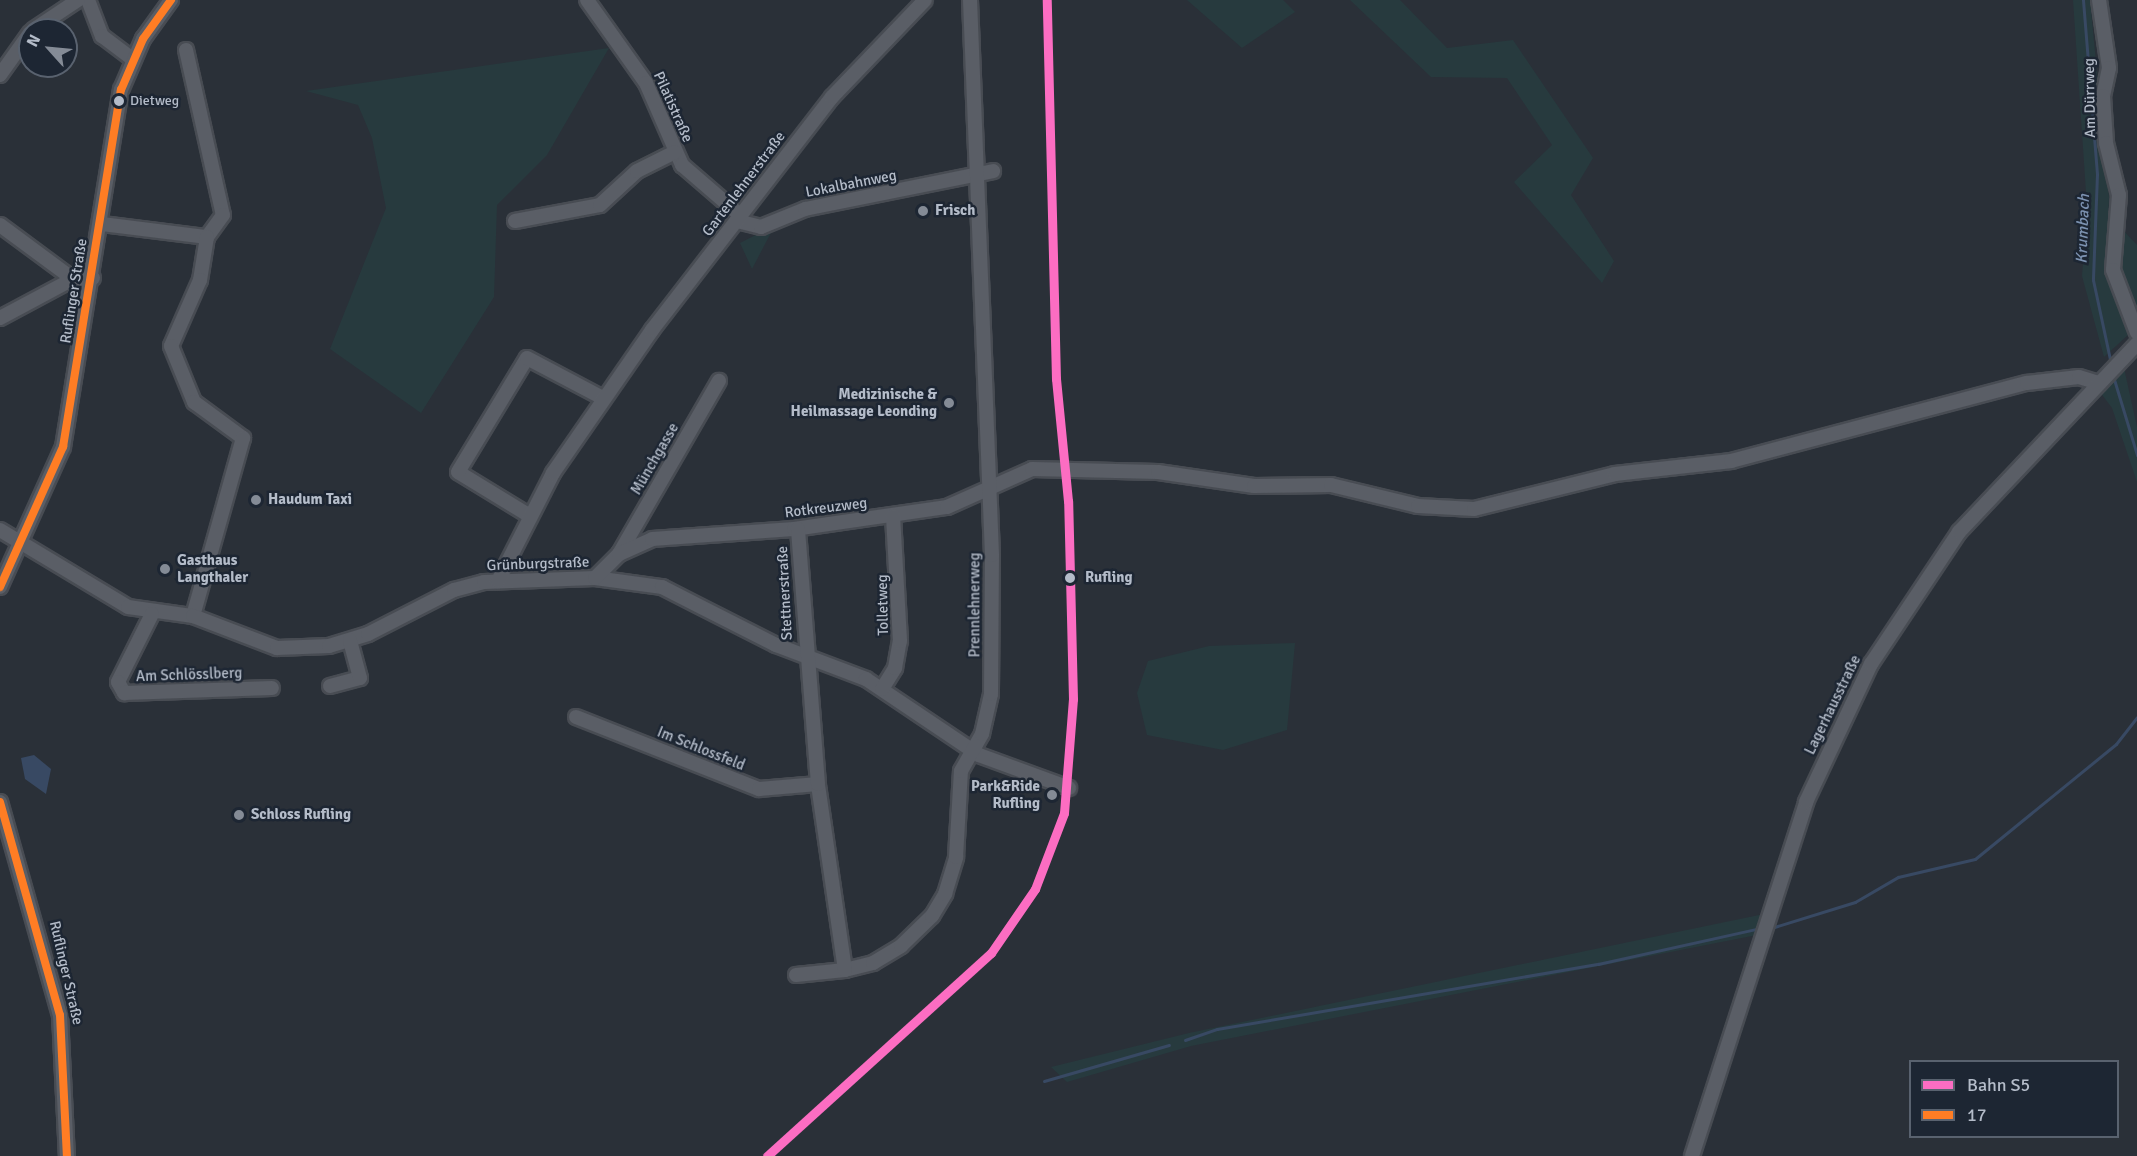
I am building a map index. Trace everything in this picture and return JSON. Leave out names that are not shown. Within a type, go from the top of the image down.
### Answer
[{"type":"street","points":[[51,18],[78,0]]},
{"type":"street","points":[[88,0],[102,36],[133,59]]},
{"type":"street","name":"Ruflinger Straße","points":[[0,587],[63,447],[102,224],[116,109],[133,59],[171,0]]},
{"type":"street","name":"Pilatistraße","points":[[587,0],[646,83],[675,152],[703,186],[739,218]]},
{"type":"street","name":"Gartenlehnerstraße","points":[[498,581],[530,516],[603,398],[832,97],[924,0]]},
{"type":"street","points":[[970,0],[974,176]]},
{"type":"street","name":"Am Dürrweg","points":[[2099,0],[2109,68],[2103,96],[2106,142],[2119,195],[2113,270],[2137,333]]},
{"type":"street","points":[[0,75],[18,50]]},
{"type":"street","points":[[186,50],[223,215],[207,237],[200,280],[171,346],[194,402],[243,438],[193,616]]},
{"type":"street","points":[[515,221],[600,205],[637,171],[675,152]]},
{"type":"street","name":"Lokalbahnweg","points":[[739,218],[761,227],[805,209],[993,171]]},
{"type":"street","name":"Prennlehnerweg","points":[[845,970],[873,963],[901,946],[938,906],[954,868],[958,788],[969,750],[982,734],[991,694],[988,489],[974,176]]},
{"type":"street","points":[[102,224],[207,237]]},
{"type":"street","points":[[0,225],[73,279]]},
{"type":"street","points":[[0,318],[73,279],[93,278]]},
{"type":"street","name":"Lagerhausstraße","points":[[1692,1156],[1819,771],[1888,634],[1959,532],[2137,344]]},
{"type":"street","points":[[530,516],[458,472],[526,358],[603,398]]},
{"type":"street","name":"Rotkreuzweg","points":[[595,578],[620,554],[667,536],[798,529],[947,507],[1024,471],[1158,472],[1254,486],[1331,485],[1418,506],[1474,509],[1615,474],[1731,461],[2027,383],[2079,377],[2099,383]]},
{"type":"street","name":"Münchgasse","points":[[620,554],[719,381]]},
{"type":"street","name":"Tolletweg","points":[[882,689],[896,668],[900,641],[893,516]]},
{"type":"street","name":"Stettnerstraße","points":[[798,529],[805,656]]},
{"type":"street","name":"Grünburgstraße","points":[[0,530],[22,541],[116,600],[152,614],[193,616],[270,648],[318,648],[350,640],[454,590],[498,581],[595,578],[678,592],[805,656],[882,689],[969,750],[1069,788]]},
{"type":"street","name":"Am Schlösslberg","points":[[152,614],[120,676],[121,690],[272,688]]},
{"type":"street","points":[[330,686],[360,678],[350,640]]},
{"type":"street","points":[[796,975],[845,970],[818,784],[805,656]]},
{"type":"street","name":"Im Schlossfeld","points":[[576,717],[759,789],[818,784]]},
{"type":"street","name":"Ruflinger Straße","points":[[0,802],[60,1015],[67,1156]]},
{"type":"green space","points":[[1187,0],[1283,0],[1295,12],[1242,48]]},
{"type":"green space","points":[[1350,0],[1400,0],[1447,48],[1513,40],[1593,158],[1571,195],[1614,261],[1602,283],[1514,182],[1552,145],[1507,78],[1431,77]]},
{"type":"green space","points":[[2073,0],[2090,0],[2109,197],[2107,261],[2111,289],[2129,334],[2104,357],[2082,276],[2087,207]]},
{"type":"green space","points":[[609,48],[547,155],[497,205],[494,297],[421,413],[330,349],[386,208],[372,138],[358,105],[306,91]]},
{"type":"green space","points":[[775,225],[752,269],[740,243]]},
{"type":"green space","points":[[2120,227],[2137,245],[2137,322],[2119,273]]},
{"type":"green space","points":[[2124,368],[2137,427],[2137,482],[2112,408],[2100,392]]},
{"type":"green space","points":[[1295,643],[1287,730],[1223,750],[1147,735],[1137,693],[1148,661],[1209,646]]},
{"type":"green space","points":[[1764,914],[1757,935],[1191,1046],[1067,1082],[1051,1067],[1189,1033]]},
{"type":"water","points":[[34,755],[51,769],[46,794],[25,779],[21,758]]},
{"type":"waterway","name":"Krumbach","points":[[2083,0],[2097,174],[2093,280],[2111,364]]},
{"type":"waterway","name":"Krumbach","points":[[2113,376],[2137,455]]},
{"type":"waterway","points":[[1771,928],[1855,902],[1898,877],[1975,859],[2116,744],[2137,717]]},
{"type":"waterway","points":[[1185,1040],[1217,1029],[1598,964],[1761,928]]},
{"type":"waterway","points":[[1044,1081],[1169,1045]]},
{"type":"rail line","name":"S5","points":[[767,1156],[991,953],[1035,889],[1064,813],[1073,699],[1068,501],[1056,379],[1047,0]]},
{"type":"transit line","name":"17","points":[[0,587],[63,447],[121,90],[143,39],[171,0]]},
{"type":"transit line","name":"17","points":[[0,802],[60,1015],[67,1156]]},
{"type":"place","name":"Dietweg","points":[[119,101]]},
{"type":"place","name":"Frisch","points":[[923,211]]},
{"type":"place","name":"Medizinische & Heilmassage Leonding","points":[[949,403]]},
{"type":"place","name":"Haudum Taxi","points":[[256,500]]},
{"type":"place","name":"Gasthaus Langthaler","points":[[165,569]]},
{"type":"place","name":"Rufling","points":[[1070,578]]},
{"type":"place","name":"Park&Ride Rufling","points":[[1052,795]]},
{"type":"place","name":"Schloss Rufling","points":[[239,815]]}]
